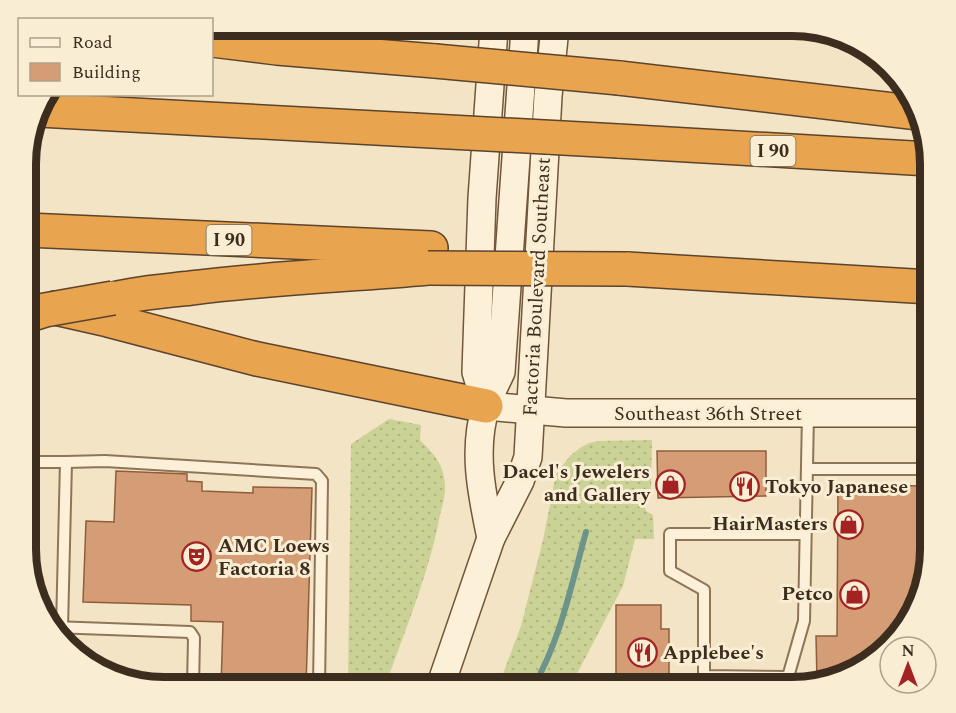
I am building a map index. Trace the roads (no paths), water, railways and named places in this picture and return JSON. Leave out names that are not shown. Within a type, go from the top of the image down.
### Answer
[{"type":"highway","points":[[231,36],[277,48]]},
{"type":"highway","points":[[213,40],[277,48],[619,78],[909,113]]},
{"type":"highway","name":"I 90","points":[[48,110],[920,158]]},
{"type":"highway","name":"I 90","points":[[36,231],[429,258]]},
{"type":"highway","points":[[36,313],[113,298],[429,258],[920,286]]},
{"type":"highway","points":[[36,325],[113,298]]},
{"type":"highway","points":[[36,305],[108,320],[257,359],[486,406]]},
{"type":"main road","name":"Factoria Boulevard Southeast","points":[[486,406],[476,372],[482,209],[494,36]]},
{"type":"main road","name":"Factoria Boulevard Southeast","points":[[491,538],[479,481],[478,447],[486,406],[501,372],[525,36]]},
{"type":"main road","name":"Factoria Boulevard Southeast","points":[[443,677],[491,538],[520,481],[528,457],[548,96],[554,36]]},
{"type":"main road","name":"Southeast 36th Street","points":[[486,406],[566,413],[920,413]]},
{"type":"lane","points":[[789,677],[804,621],[808,414]]},
{"type":"lane","points":[[36,462],[105,461],[316,474],[322,481],[319,677]]},
{"type":"lane","points":[[58,621],[66,462]]},
{"type":"lane","points":[[807,469],[920,469]]},
{"type":"lane","points":[[718,677],[704,676],[704,590],[670,571],[670,534],[805,534]]},
{"type":"lane","points":[[63,628],[190,632],[194,638],[193,677]]},
{"type":"waterway","points":[[538,677],[558,631],[586,532]]},
{"type":"place","name":"Dacel's Jewelers and Gallery","points":[[671,484]]},
{"type":"place","name":"Tokyo Japanese","points":[[744,487]]},
{"type":"place","name":"HairMasters","points":[[849,524]]},
{"type":"place","name":"AMC Loews Factoria 8","points":[[197,557]]},
{"type":"place","name":"Petco","points":[[854,594]]},
{"type":"place","name":"Applebee's","points":[[642,653]]}]
